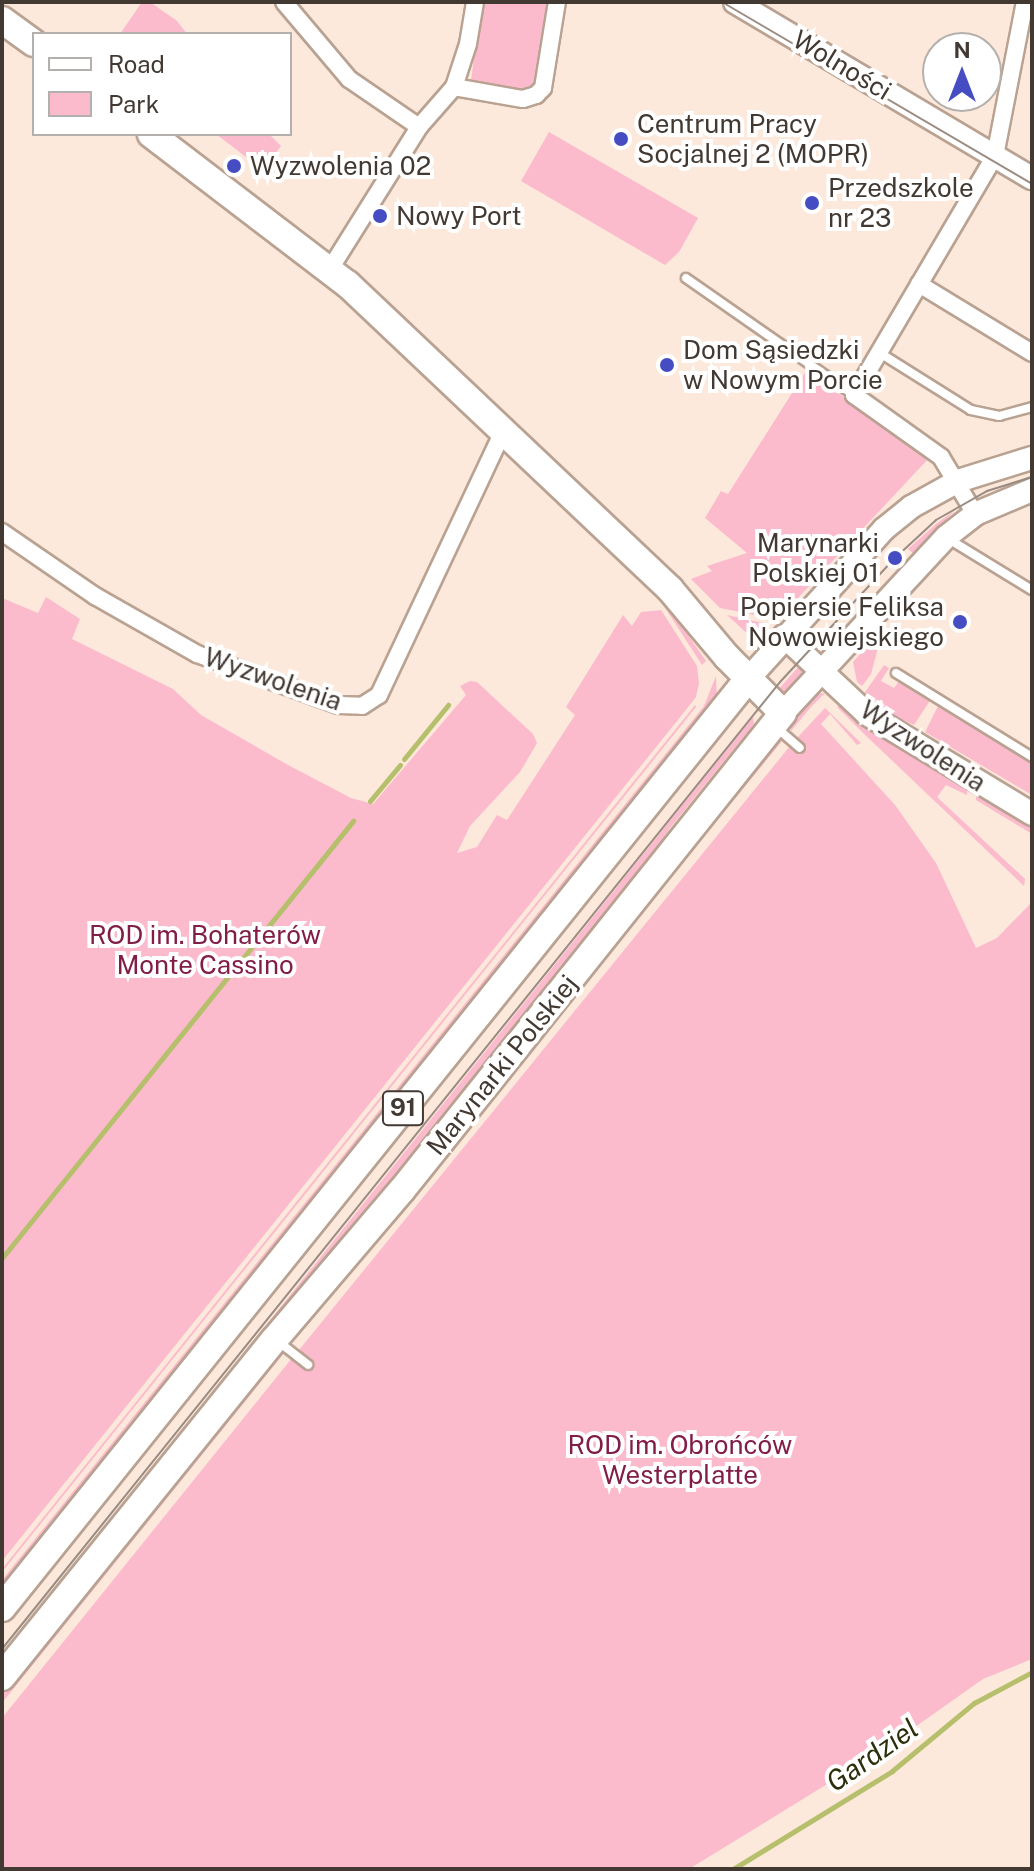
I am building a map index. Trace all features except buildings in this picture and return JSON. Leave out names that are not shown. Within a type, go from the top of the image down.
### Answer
[{"type":"main road","points":[[2,20],[32,42]]},
{"type":"main road","points":[[154,136],[330,269],[670,589],[748,679],[778,719]]},
{"type":"main road","name":"Marynarki Polskiej","points":[[2,1608],[748,679]]},
{"type":"main road","name":"Marynarki Polskiej","points":[[2,1677],[275,1339],[402,1190],[778,719]]},
{"type":"street","points":[[284,2],[349,79],[419,127]]},
{"type":"street","points":[[330,269],[419,127],[454,87],[468,44],[475,2]]},
{"type":"street","points":[[454,87],[523,99],[536,95],[543,88],[557,2]]},
{"type":"street","name":"Wolności","points":[[735,2],[764,10],[1032,178]]},
{"type":"street","points":[[975,514],[941,457],[854,395],[995,156],[1025,2]]},
{"type":"street","points":[[919,284],[1032,353]]},
{"type":"street","name":"Wyzwolenia","points":[[2,532],[95,596],[197,654],[339,705],[362,706],[379,695],[503,431]]},
{"type":"street","name":"Marynarki Polskiej","points":[[748,679],[884,529],[911,507],[958,481],[1032,458]]},
{"type":"street","name":"Marynarki Polskiej","points":[[778,719],[946,537],[975,514],[1032,490]]},
{"type":"street","name":"Wyzwolenia","points":[[784,636],[867,714],[1032,814]]},
{"type":"lane","points":[[686,278],[854,395]]},
{"type":"lane","points":[[879,352],[971,410],[999,416],[1032,407]]},
{"type":"lane","points":[[946,537],[1032,590]]},
{"type":"lane","points":[[896,673],[1032,757]]},
{"type":"lane","points":[[778,719],[800,748]]},
{"type":"lane","points":[[275,1339],[308,1365]]},
{"type":"green space","points":[[142,2],[150,2],[177,21],[185,32],[121,32]]},
{"type":"green space","points":[[482,2],[549,2],[535,85],[531,91],[521,94],[478,87],[471,80]]},
{"type":"green space","points":[[549,132],[698,218],[679,252],[665,265],[521,181]]},
{"type":"green space","points":[[219,136],[271,136],[281,146],[263,170]]},
{"type":"green space","points":[[806,371],[930,457],[797,599],[792,595],[771,618],[720,608],[691,579],[712,571],[707,566],[747,553],[705,518],[721,491],[728,494]]},
{"type":"green space","points":[[955,510],[914,554],[908,549],[936,524]]},
{"type":"green space","points":[[651,586],[654,586],[706,661],[702,665]]},
{"type":"green space","name":"ROD im. Bohaterów Monte Cassino","points":[[46,597],[80,619],[72,639],[173,689],[201,715],[288,765],[351,798],[373,804],[466,695],[460,686],[470,681],[477,682],[533,734],[537,743],[520,772],[470,826],[457,853],[477,847],[497,815],[507,820],[575,715],[566,707],[623,615],[632,626],[641,612],[661,610],[697,666],[699,683],[696,697],[681,716],[2,1561],[2,598],[38,613]]},
{"type":"green space","points":[[727,615],[767,624],[750,636]]},
{"type":"green space","points":[[874,638],[879,644],[871,674],[862,686],[857,682],[853,662]]},
{"type":"green space","points":[[801,664],[806,672],[788,693],[777,691]]},
{"type":"green space","points":[[884,665],[889,668],[881,681],[894,688],[900,680],[931,699],[914,725],[889,714],[863,695]]},
{"type":"green space","points":[[716,676],[717,700],[2,1594],[2,1580],[704,706]]},
{"type":"green space","points":[[825,693],[791,731],[790,721],[815,694]]},
{"type":"green space","points":[[939,704],[1032,762],[1032,795],[925,732]]},
{"type":"green space","points":[[840,705],[872,733],[967,785],[967,795],[946,785],[937,797],[1025,879],[1024,886],[861,731],[837,707]]},
{"type":"green space","points":[[696,707],[2,1572],[2,1569]]},
{"type":"green space","name":"ROD im. Obrońców Westerplatte","points":[[825,708],[861,743],[857,745],[830,714],[821,724],[895,805],[936,863],[976,948],[997,938],[1030,904],[1032,906],[1032,1659],[983,1679],[881,1751],[689,1869],[2,1869],[2,1718],[292,1358],[305,1367],[311,1359],[299,1350],[790,746],[797,752],[803,744],[797,738]]},
{"type":"green space","points":[[753,717],[754,724],[670,828],[614,910],[2,1662],[2,1655]]},
{"type":"green space","points":[[777,740],[782,741],[291,1344],[291,1335]]},
{"type":"green space","points":[[976,790],[1032,823],[1032,834],[976,800]]},
{"type":"green space","points":[[278,1352],[284,1353],[2,1703],[2,1690]]},
{"type":"waterway","points":[[404,759],[448,705]]},
{"type":"waterway","points":[[370,801],[400,765]]},
{"type":"waterway","points":[[2,1258],[353,821]]},
{"type":"waterway","name":"Gardziel","points":[[733,1869],[892,1771],[974,1703],[1032,1672]]},
{"type":"tram line","points":[[722,2],[1032,184]]},
{"type":"tram line","points":[[2,1649],[780,682],[895,558],[936,520],[987,491],[1032,477]]},
{"type":"place","name":"Centrum Pracy Socjalnej 2 (MOPR)","points":[[621,139]]},
{"type":"place","name":"Wyzwolenia 02","points":[[234,166]]},
{"type":"place","name":"Przedszkole nr 23","points":[[812,203]]},
{"type":"place","name":"Nowy Port","points":[[380,216]]},
{"type":"place","name":"Dom Sąsiedzki w Nowym Porcie","points":[[667,365]]},
{"type":"place","name":"Marynarki Polskiej 01","points":[[895,558]]},
{"type":"place","name":"Popiersie Feliksa Nowowiejskiego","points":[[960,622]]}]
